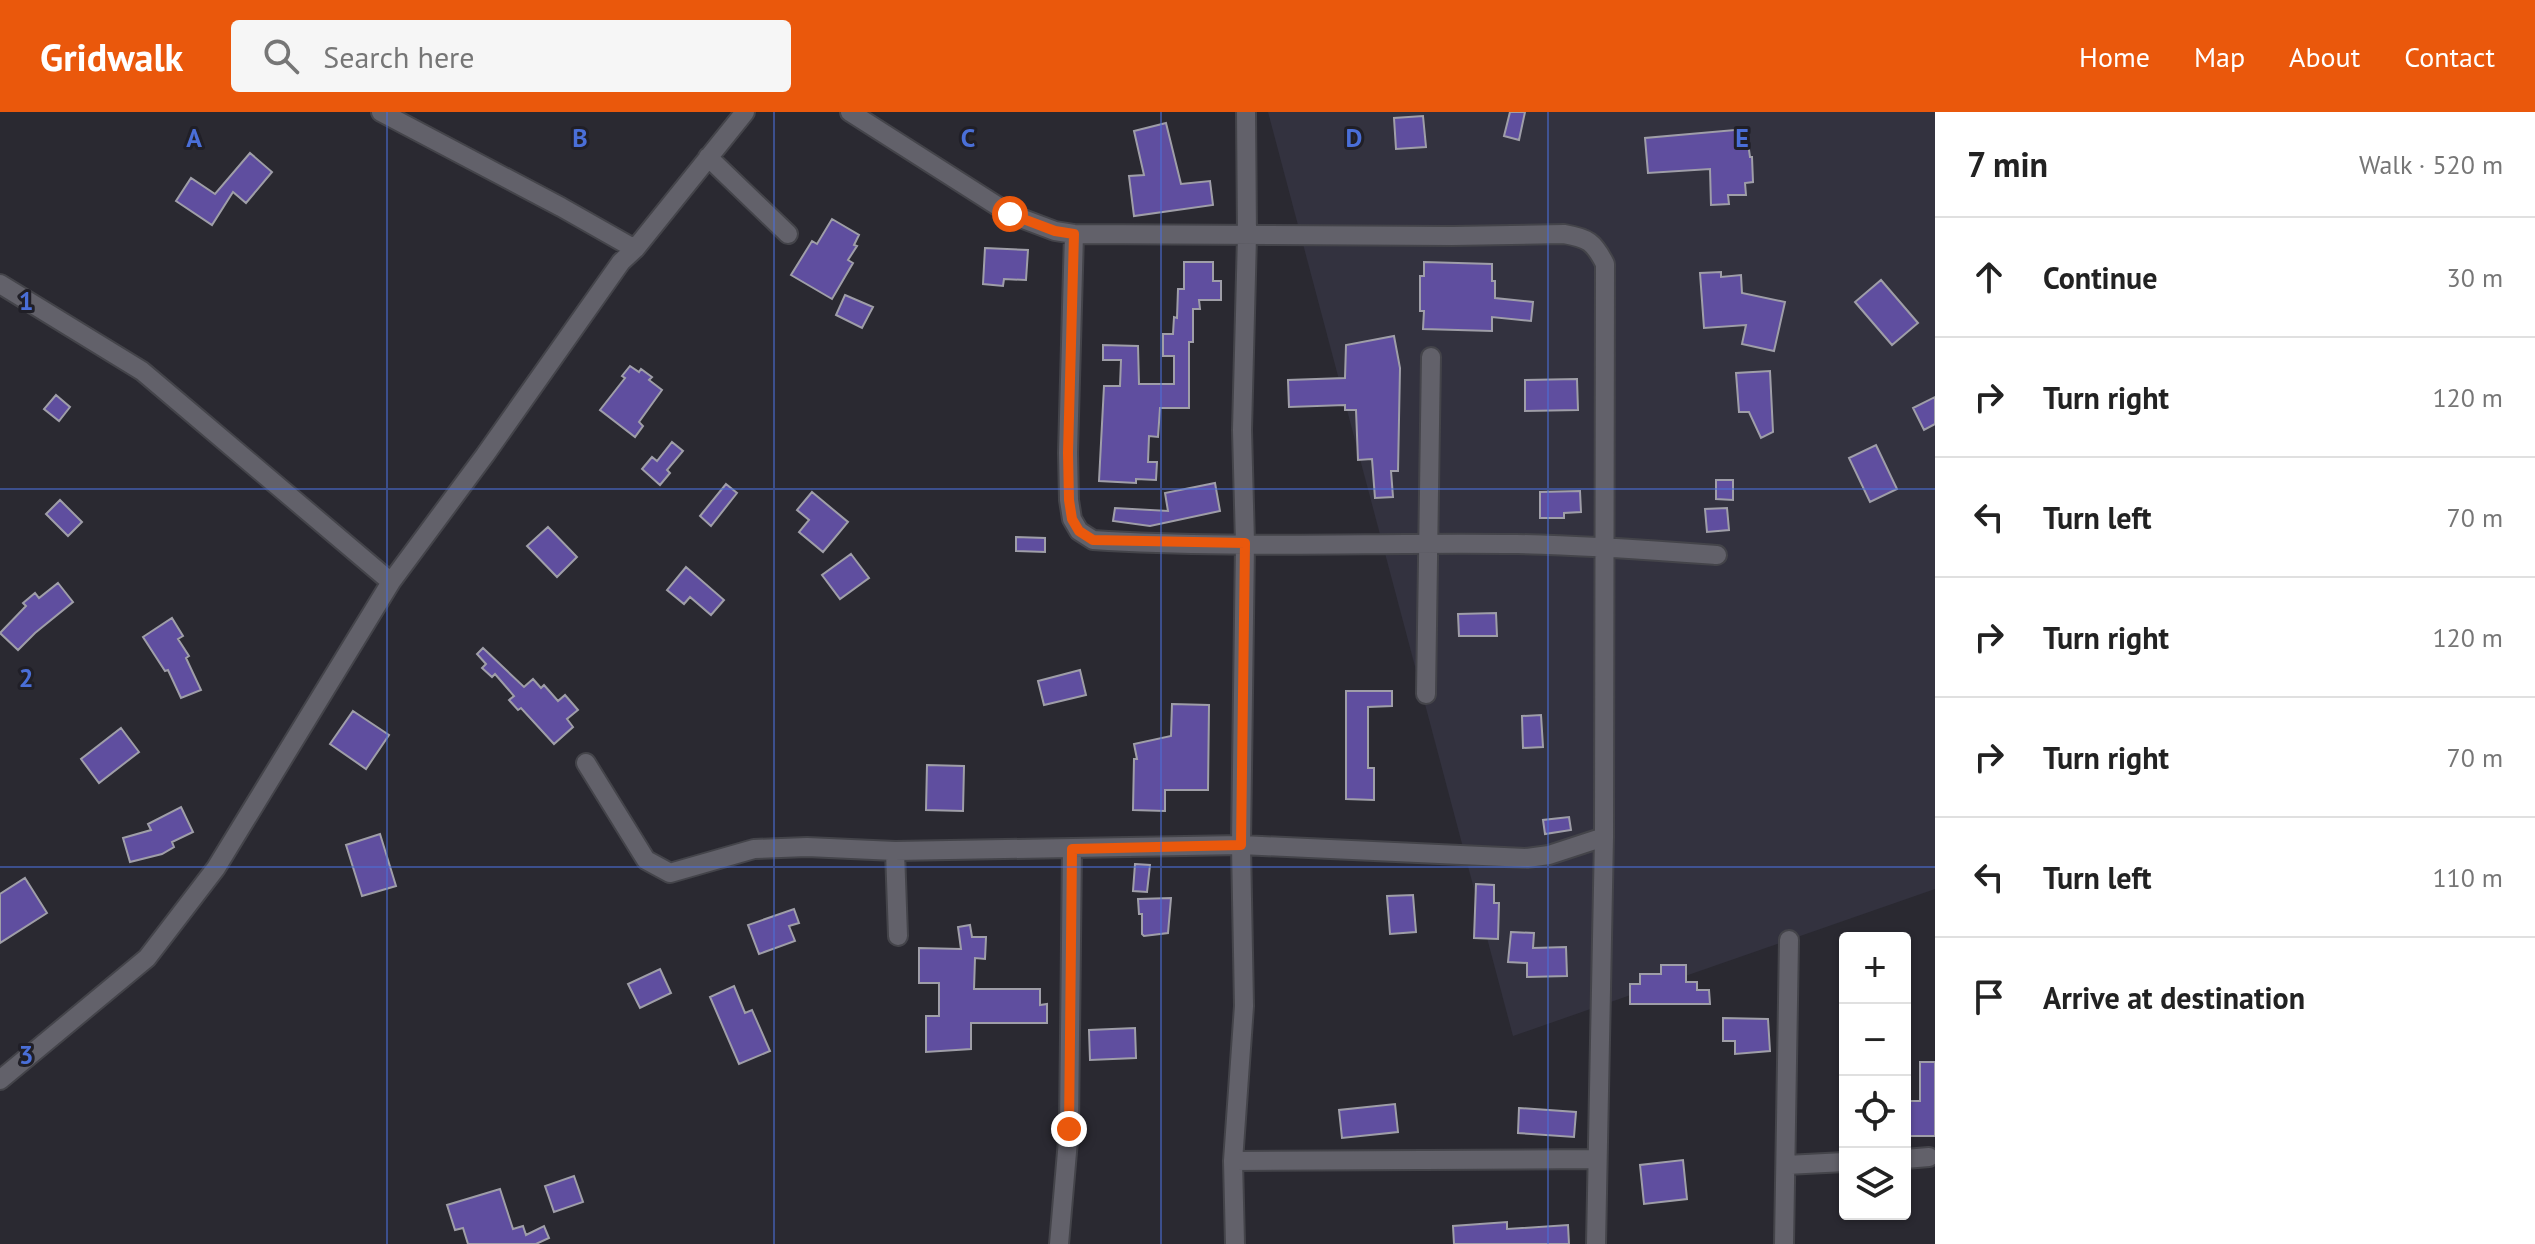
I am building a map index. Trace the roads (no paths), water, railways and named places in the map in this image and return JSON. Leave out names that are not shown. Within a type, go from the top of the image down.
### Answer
[{"type":"street","points":[[381,112],[635,249]]},
{"type":"street","points":[[0,1080],[138,966],[183,912],[216,868],[391,582],[621,262],[635,249],[745,112]]},
{"type":"street","points":[[850,112],[1010,214],[1055,231],[1074,234],[1247,236],[1564,234],[1584,237],[1596,247],[1605,264],[1606,546],[1596,1244]]},
{"type":"street","points":[[1235,1244],[1233,1161],[1244,1006],[1241,845],[1246,112]]},
{"type":"street","points":[[708,157],[788,234]]},
{"type":"street","points":[[1074,234],[1069,500],[1072,519],[1079,531],[1093,540],[1606,546],[1717,555]]},
{"type":"street","points":[[0,284],[142,371],[391,582]]},
{"type":"street","points":[[1426,694],[1431,357]]},
{"type":"street","points":[[586,763],[646,860],[670,873],[754,849],[822,847],[895,851],[1241,845],[1527,858],[1549,855],[1604,837]]},
{"type":"street","points":[[1059,1244],[1069,1129],[1072,849]]},
{"type":"street","points":[[895,851],[898,936]]},
{"type":"street","points":[[1784,1244],[1789,940]]},
{"type":"street","points":[[1911,1158],[1929,1157]]},
{"type":"street","points":[[1233,1161],[1597,1159]]},
{"type":"street","points":[[1786,1165],[1839,1162]]}]
